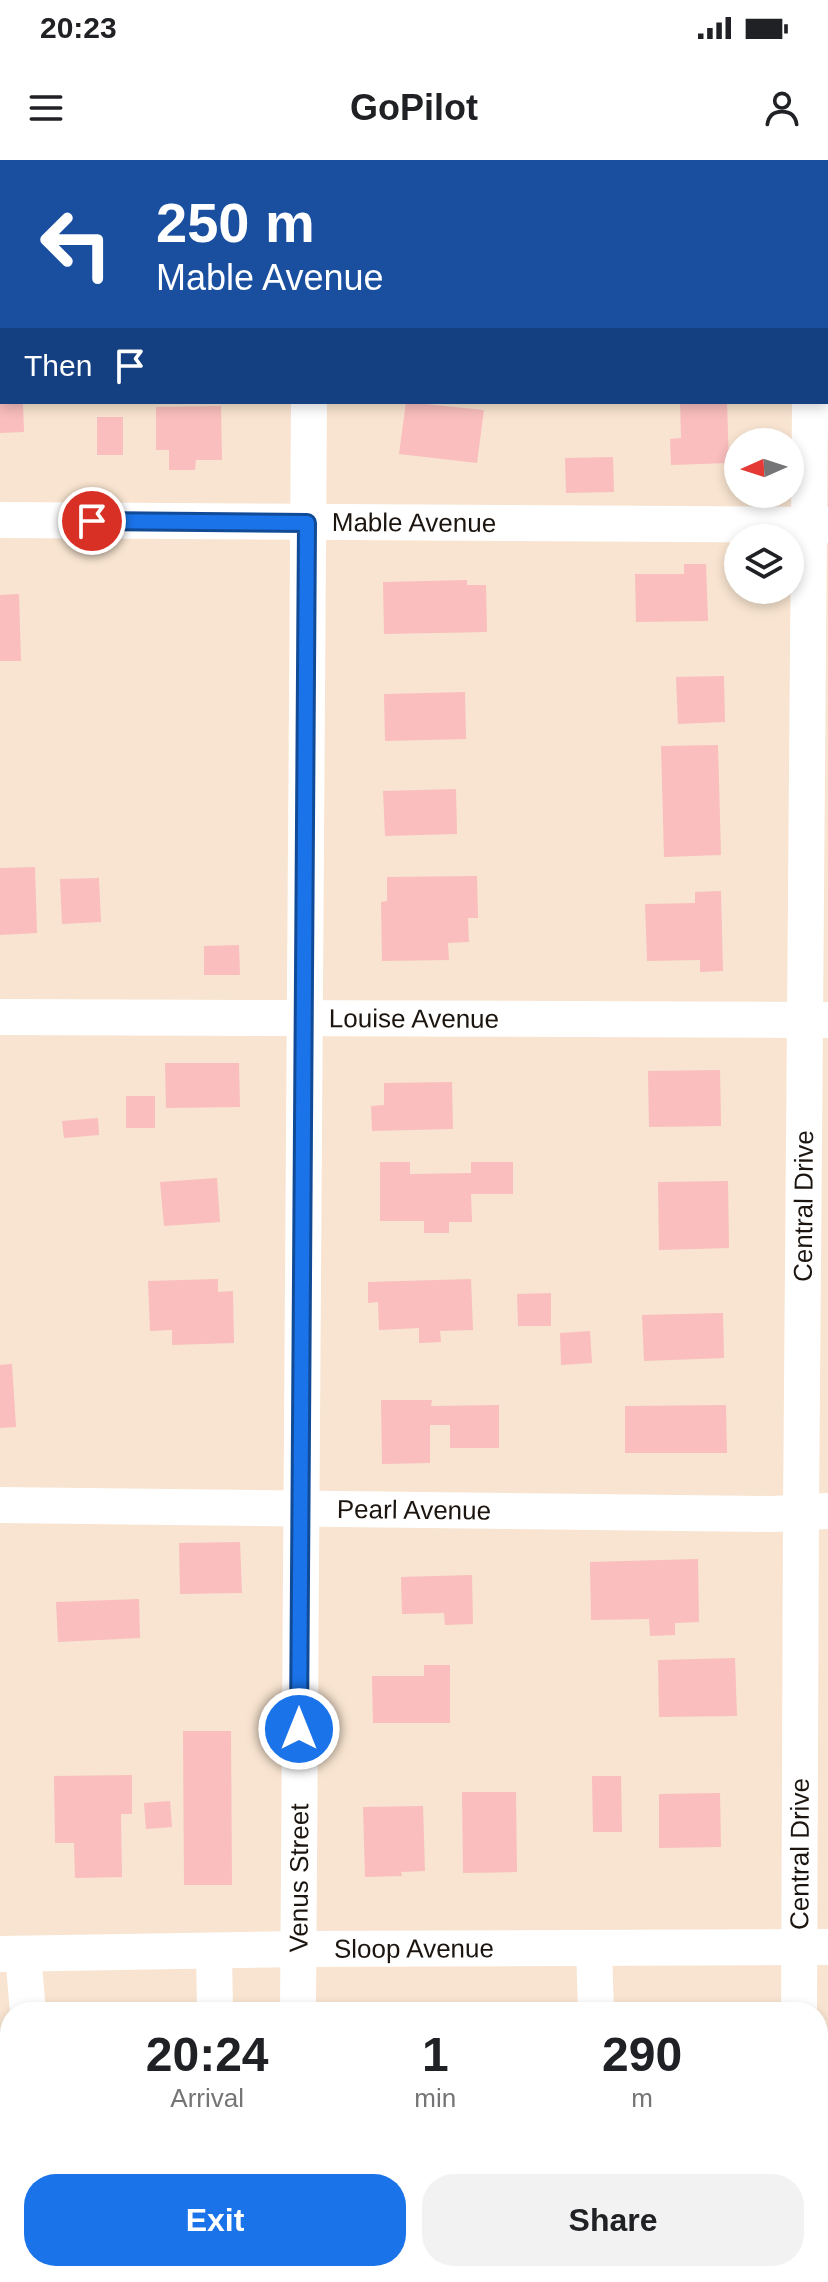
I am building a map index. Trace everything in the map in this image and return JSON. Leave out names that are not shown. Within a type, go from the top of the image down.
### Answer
[{"type":"street","name":"Venus Street","points":[[298,2002],[309,404]]},
{"type":"street","name":"Central Drive","points":[[801,2002],[813,1947],[819,525],[810,404]]},
{"type":"street","name":"Mable Avenue","points":[[0,520],[819,525]]},
{"type":"street","name":"Louise Avenue","points":[[0,1017],[816,1020]]},
{"type":"street","name":"Pearl Avenue","points":[[0,1505],[773,1514],[814,1511]]},
{"type":"street","name":"Sloop Avenue","points":[[12,1954],[298,1949],[813,1947]]},
{"type":"street","points":[[594,1948],[596,2002]]},
{"type":"street","points":[[214,1951],[215,2002]]},
{"type":"street","points":[[12,1954],[25,2002]]},
{"type":"building","points":[[0,404],[23,404],[24,432],[0,433]]},
{"type":"building","points":[[406,404],[484,410],[477,463],[399,454]]},
{"type":"building","points":[[680,404],[727,404],[724,463],[671,465],[670,439],[681,438]]},
{"type":"building","points":[[221,406],[222,460],[196,460],[195,470],[169,470],[169,450],[156,450],[156,407]]},
{"type":"building","points":[[97,417],[123,417],[123,455],[97,455]]},
{"type":"building","points":[[613,457],[614,492],[566,493],[565,458]]},
{"type":"building","points":[[684,564],[706,564],[708,621],[636,622],[635,574],[684,574]]},
{"type":"building","points":[[467,580],[467,585],[486,585],[487,632],[384,634],[383,582]]},
{"type":"building","points":[[19,594],[21,661],[0,661],[0,595]]},
{"type":"building","points":[[724,676],[725,722],[678,724],[676,677]]},
{"type":"building","points":[[465,692],[466,739],[385,741],[384,694]]},
{"type":"building","points":[[718,745],[721,855],[664,857],[661,746]]},
{"type":"building","points":[[456,789],[457,834],[385,836],[383,791]]},
{"type":"building","points":[[35,867],[37,933],[0,935],[0,868]]},
{"type":"building","points":[[477,876],[478,918],[468,918],[469,942],[448,943],[449,960],[382,961],[381,902],[387,901],[387,877]]},
{"type":"building","points":[[99,878],[101,922],[62,924],[60,879]]},
{"type":"building","points":[[721,891],[723,971],[700,972],[700,960],[647,961],[645,904],[695,903],[695,892]]},
{"type":"building","points":[[239,945],[240,975],[204,975],[204,946]]},
{"type":"building","points":[[165,1063],[239,1063],[240,1107],[166,1108]]},
{"type":"building","points":[[720,1070],[721,1126],[649,1127],[648,1071]]},
{"type":"building","points":[[452,1082],[453,1129],[372,1131],[371,1106],[384,1105],[384,1083]]},
{"type":"building","points":[[126,1096],[155,1096],[155,1128],[126,1128]]},
{"type":"building","points":[[98,1118],[99,1135],[64,1138],[62,1121]]},
{"type":"building","points":[[380,1162],[410,1162],[410,1174],[471,1173],[471,1162],[513,1162],[513,1194],[471,1194],[472,1222],[449,1222],[449,1233],[424,1233],[424,1221],[380,1221]]},
{"type":"building","points":[[217,1178],[220,1222],[164,1226],[160,1182]]},
{"type":"building","points":[[728,1181],[729,1248],[659,1250],[658,1182]]},
{"type":"building","points":[[218,1279],[218,1292],[233,1291],[234,1343],[172,1345],[172,1330],[150,1331],[148,1281]]},
{"type":"building","points":[[471,1279],[473,1330],[440,1331],[441,1342],[419,1343],[419,1328],[379,1330],[378,1302],[368,1303],[368,1282]]},
{"type":"building","points":[[551,1293],[551,1326],[518,1326],[517,1294]]},
{"type":"building","points":[[723,1313],[724,1358],[644,1361],[642,1315]]},
{"type":"building","points":[[590,1331],[592,1363],[561,1365],[560,1333]]},
{"type":"building","points":[[12,1364],[16,1427],[0,1428],[0,1365]]},
{"type":"building","points":[[381,1400],[432,1400],[431,1406],[499,1405],[499,1448],[450,1448],[450,1425],[430,1425],[430,1463],[382,1464]]},
{"type":"building","points":[[726,1405],[727,1453],[625,1453],[625,1406]]},
{"type":"building","points":[[240,1542],[242,1593],[180,1594],[179,1543]]},
{"type":"building","points":[[698,1559],[699,1622],[675,1623],[675,1635],[650,1636],[649,1619],[591,1620],[590,1562]]},
{"type":"building","points":[[472,1575],[473,1624],[445,1625],[444,1613],[402,1614],[401,1577]]},
{"type":"building","points":[[139,1599],[140,1638],[58,1642],[56,1602]]},
{"type":"building","points":[[735,1658],[737,1716],[659,1717],[658,1660]]},
{"type":"building","points":[[424,1665],[450,1665],[450,1723],[373,1723],[372,1676],[424,1676]]},
{"type":"building","points":[[183,1731],[231,1731],[232,1885],[184,1885]]},
{"type":"building","points":[[132,1775],[132,1814],[121,1814],[122,1877],[75,1878],[74,1843],[55,1843],[54,1776]]},
{"type":"building","points":[[592,1776],[621,1776],[622,1832],[593,1832]]},
{"type":"building","points":[[462,1792],[516,1792],[517,1872],[463,1873]]},
{"type":"building","points":[[720,1793],[721,1847],[659,1848],[659,1794]]},
{"type":"building","points":[[170,1801],[172,1827],[146,1829],[144,1803]]},
{"type":"building","points":[[423,1806],[425,1871],[401,1872],[402,1876],[365,1877],[363,1807]]},
{"type":"route","points":[[92,521],[307,523],[299,1729]]}]
